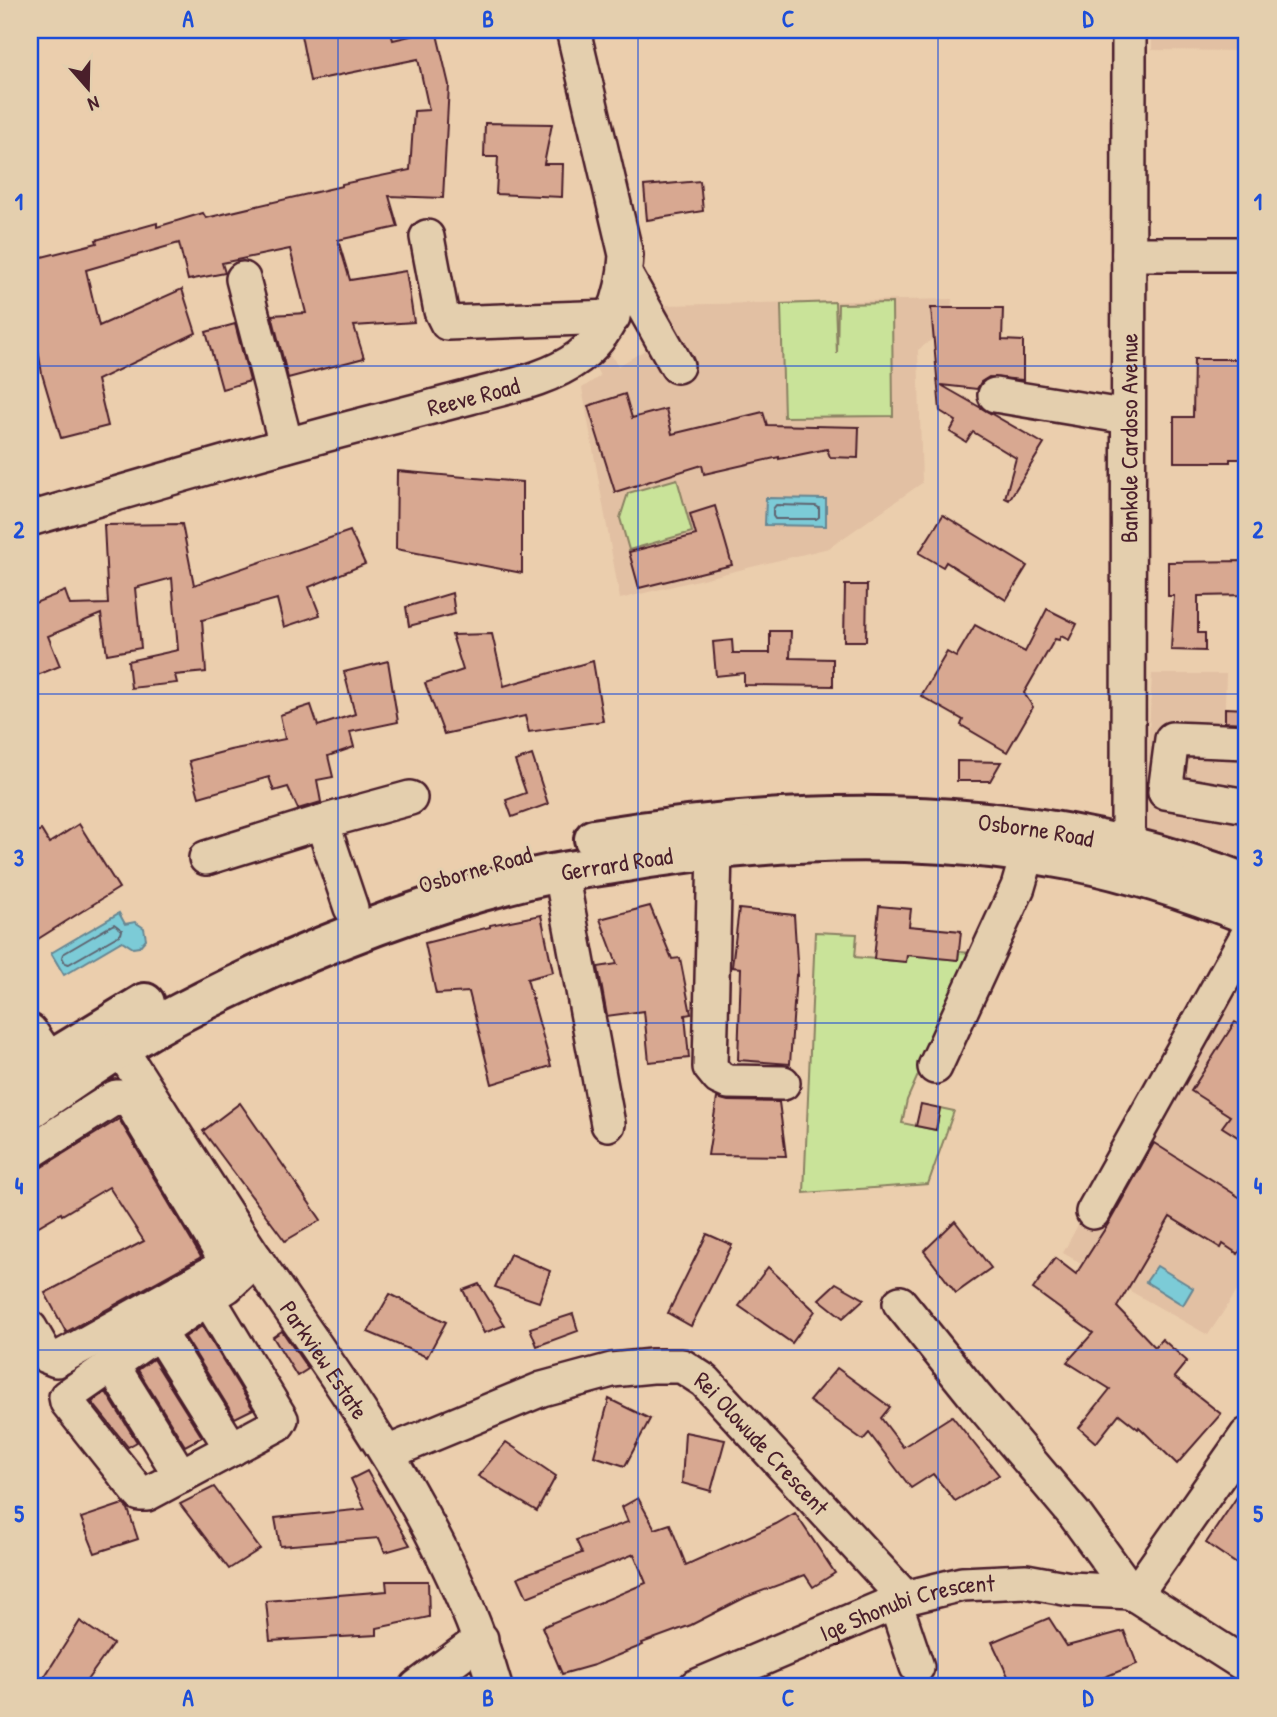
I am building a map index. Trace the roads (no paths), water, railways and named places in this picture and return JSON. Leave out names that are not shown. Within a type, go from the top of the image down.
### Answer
[{"type":"main road","name":"Osborne Road","points":[[36,1055],[167,990],[351,908],[446,876],[526,854],[592,840],[723,821],[840,814],[918,815],[1064,832],[1128,846],[1209,869],[1247,884]]},
{"type":"main road","name":"Gerrard Road","points":[[30,1109],[120,1048],[180,1013],[325,946],[459,898],[561,873],[639,859],[715,849],[806,842],[946,845],[1028,853],[1136,876],[1247,914]]},
{"type":"street","name":"Reeve Road","points":[[30,519],[286,445],[524,383],[578,358],[600,337],[612,317],[625,274],[626,255],[573,30]]},
{"type":"street","name":"Bankole Cardoso Avenue","points":[[1128,846],[1129,30]]},
{"type":"street","points":[[427,237],[441,311],[447,323],[612,317]]},
{"type":"street","points":[[1129,254],[1247,254]]},
{"type":"street","points":[[625,274],[677,366]]},
{"type":"street","points":[[243,279],[286,445]]},
{"type":"street","points":[[995,395],[1128,417]]},
{"type":"street","points":[[1247,742],[1172,739],[1165,792],[1247,806]]},
{"type":"street","points":[[206,858],[410,797]]},
{"type":"street","points":[[322,822],[351,908]]},
{"type":"street","points":[[715,849],[710,1067],[719,1078],[728,1082],[783,1083]]},
{"type":"street","points":[[935,1067],[1018,887],[1028,853]]},
{"type":"street","points":[[561,873],[608,1124]]},
{"type":"street","points":[[1093,1212],[1247,936]]},
{"type":"street","name":"Parkview Estate","points":[[120,1048],[256,1259],[300,1320],[387,1453],[439,1545],[481,1639],[495,1687]]},
{"type":"street","points":[[30,1152],[116,1097],[128,1097],[225,1259],[219,1269],[56,1360],[47,1356],[30,1328]]},
{"type":"street","points":[[208,1298],[281,1419],[278,1424],[147,1494],[140,1493],[67,1402],[66,1397],[208,1298],[227,1286],[256,1259]]},
{"type":"street","points":[[900,1303],[1075,1515],[1133,1593],[1247,1666]]},
{"type":"street","points":[[159,1332],[232,1449]]},
{"type":"street","points":[[112,1365],[181,1476]]},
{"type":"street","name":"Rei Olowude Crescent","points":[[387,1453],[542,1389],[612,1370],[682,1366],[705,1381],[900,1600]]},
{"type":"street","points":[[1133,1593],[1247,1435]]},
{"type":"street","name":"Ige Shonubi Crescent","points":[[695,1687],[900,1600],[962,1584],[1026,1581],[1070,1589],[1133,1593]]},
{"type":"street","points":[[900,1600],[917,1667]]},
{"type":"street","points":[[418,1687],[481,1639]]},
{"type":"water","points":[[766,498],[826,499],[826,526],[765,525]]},
{"type":"water","points":[[119,913],[125,924],[135,922],[144,928],[146,939],[139,947],[133,948],[122,941],[64,975],[51,953]]},
{"type":"water","points":[[1157,1266],[1193,1288],[1183,1305],[1146,1282]]}]
